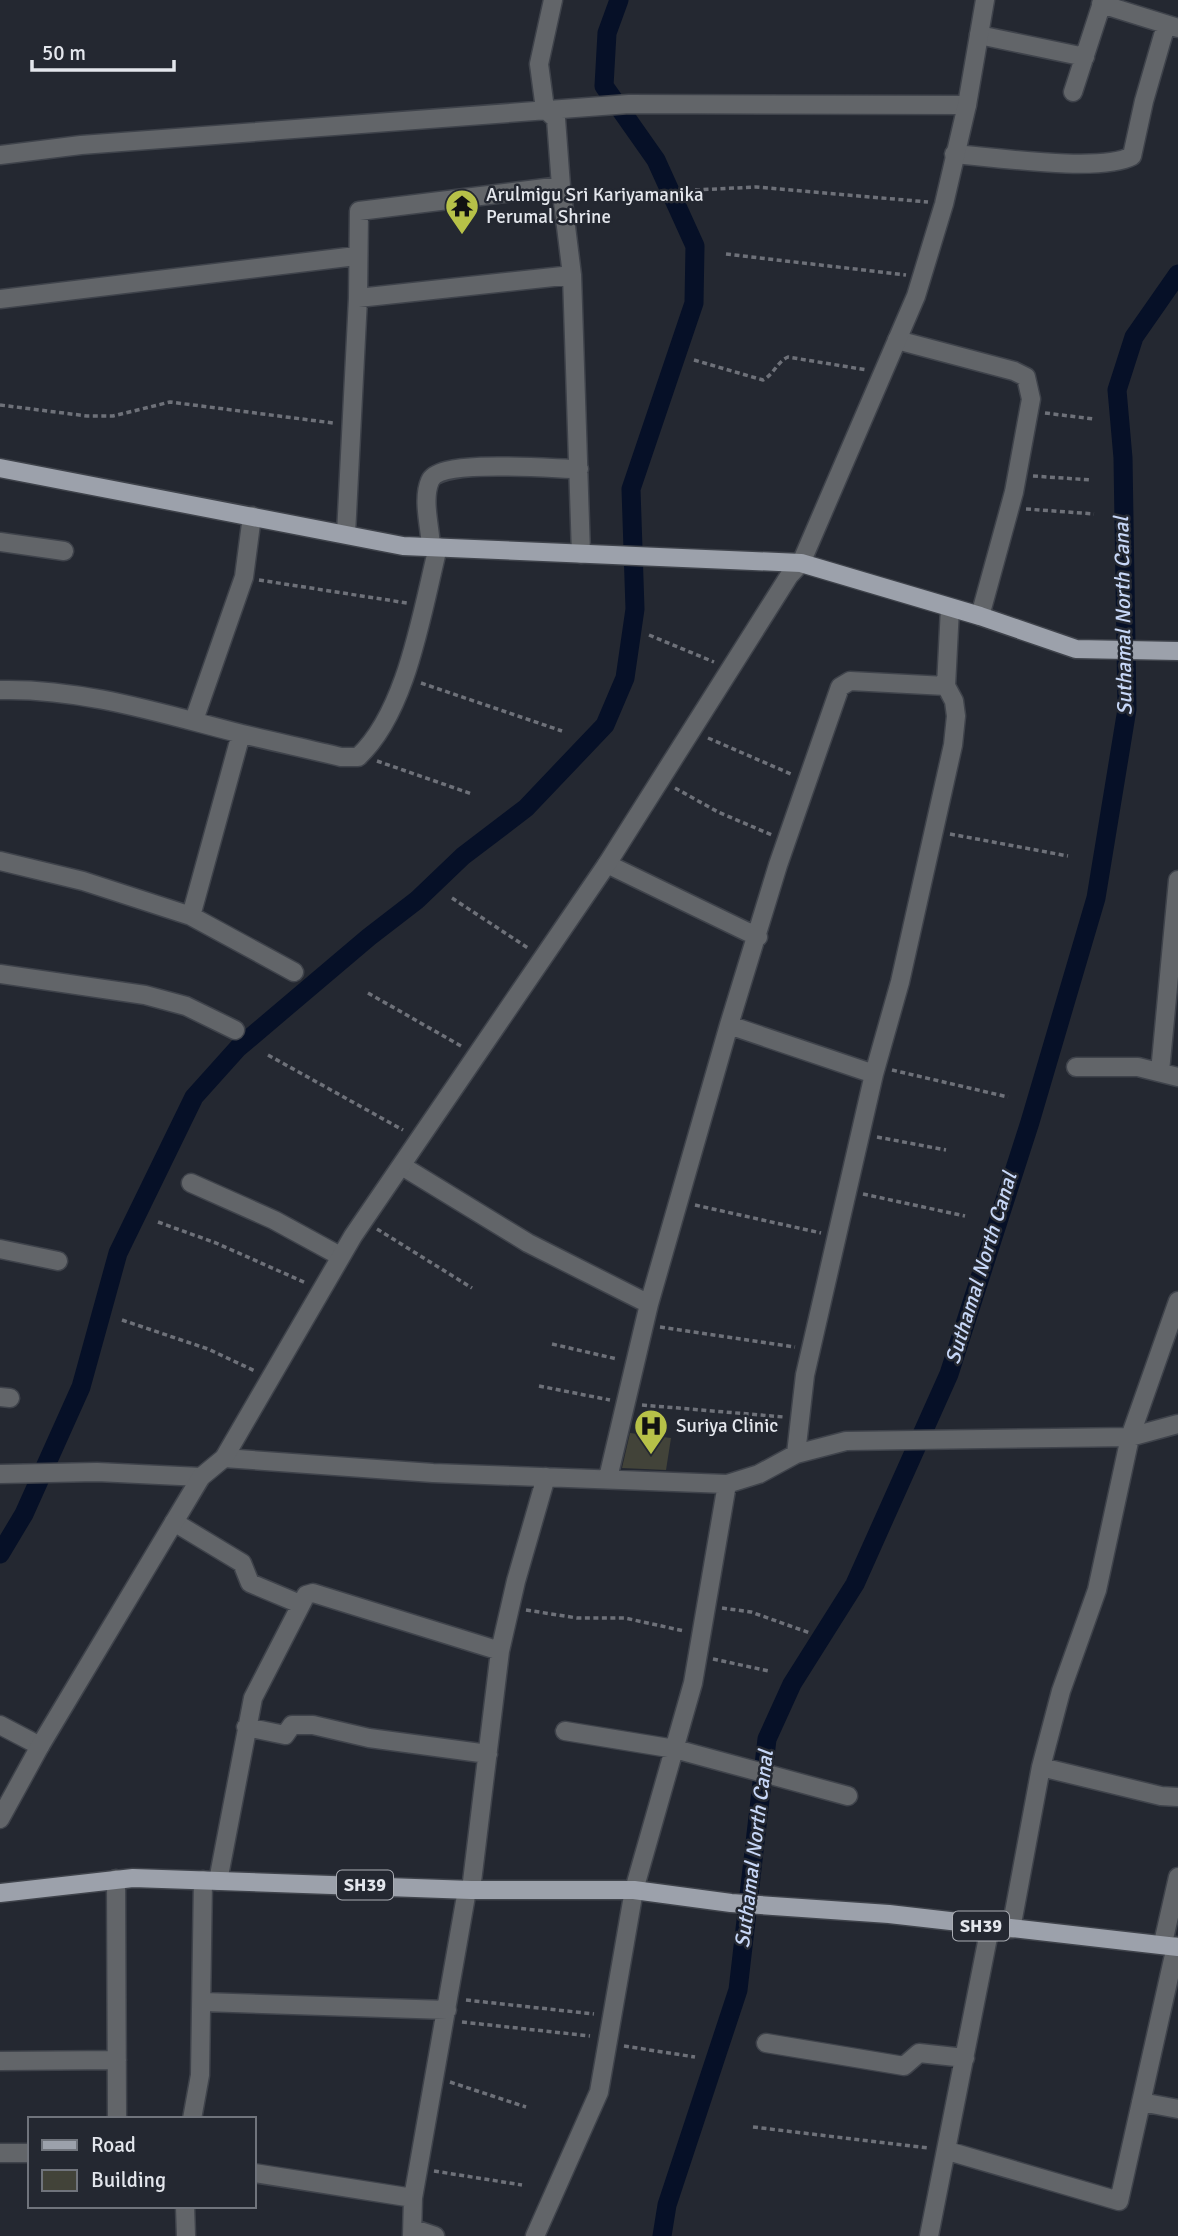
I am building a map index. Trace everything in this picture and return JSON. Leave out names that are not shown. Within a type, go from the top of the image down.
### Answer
[{"type":"main road","points":[[0,468],[403,546],[801,563],[980,616],[1076,649],[1178,651]]},
{"type":"main road","name":"SH39","points":[[0,1893],[116,1879],[469,1890],[634,1891],[731,1903],[784,1904],[1172,1945]]},
{"type":"street","points":[[553,0],[540,64],[545,109],[556,119],[572,275],[580,554]]},
{"type":"street","points":[[0,1819],[40,1746],[201,1477],[225,1458],[340,1256],[544,959],[661,780],[789,576],[801,563],[922,278],[944,204],[967,105],[985,0]]},
{"type":"street","points":[[954,154],[1085,163],[1124,160],[1132,156],[1144,101],[1172,26],[1102,2],[1073,92]]},
{"type":"street","points":[[979,34],[1085,57]]},
{"type":"street","points":[[0,155],[81,145],[629,104],[967,105]]},
{"type":"street","points":[[346,534],[353,426],[359,211],[561,186]]},
{"type":"street","points":[[0,299],[356,256]]},
{"type":"street","points":[[358,298],[572,275]]},
{"type":"street","points":[[897,340],[1014,371],[1026,377],[1031,398],[1017,475],[980,616]]},
{"type":"street","points":[[0,690],[81,696],[194,720],[241,734],[341,757],[358,757],[372,745],[405,678],[434,547],[428,489],[430,480],[439,471],[464,467],[579,469]]},
{"type":"street","points":[[194,720],[243,577],[252,516]]},
{"type":"street","points":[[0,542],[64,551]]},
{"type":"street","points":[[796,1454],[811,1349],[836,1236],[875,1070],[900,982],[953,745],[956,716],[954,701],[946,686],[950,608]]},
{"type":"street","points":[[608,1478],[649,1304],[729,1025],[787,841],[840,687],[850,681],[946,686]]},
{"type":"street","points":[[191,916],[241,734]]},
{"type":"street","points":[[0,862],[83,881],[191,916],[294,972]]},
{"type":"street","points":[[607,864],[758,937]]},
{"type":"street","points":[[1160,1072],[1178,880]]},
{"type":"street","points":[[0,974],[145,995],[186,1006],[235,1030]]},
{"type":"street","points":[[729,1025],[875,1070]]},
{"type":"street","points":[[1076,1067],[1138,1067],[1178,1077]]},
{"type":"street","points":[[402,1166],[528,1244],[649,1304]]},
{"type":"street","points":[[191,1183],[274,1220],[340,1256]]},
{"type":"street","points":[[0,1249],[58,1261]]},
{"type":"street","points":[[1011,1929],[1041,1766],[1061,1691],[1097,1590],[1130,1437],[1178,1301]]},
{"type":"street","points":[[225,1458],[433,1473],[727,1484],[760,1474],[796,1454],[846,1441],[1130,1437],[1178,1424]]},
{"type":"street","points":[[0,1474],[201,1477]]},
{"type":"street","points":[[435,2236],[413,2232],[413,2198],[469,1890],[500,1651],[546,1477]]},
{"type":"street","points":[[535,2236],[599,2092],[634,1891],[676,1749],[697,1655],[727,1484]]},
{"type":"street","points":[[174,1522],[242,1563],[250,1583],[300,1604]]},
{"type":"street","points":[[192,2117],[200,2075],[210,1881],[253,1698],[300,1604],[306,1595],[313,1593],[500,1651]]},
{"type":"street","points":[[0,1725],[40,1746]]},
{"type":"street","points":[[246,1727],[285,1735],[292,1725],[313,1725],[369,1738],[488,1754]]},
{"type":"street","points":[[565,1731],[676,1749],[848,1796]]},
{"type":"street","points":[[1041,1766],[1161,1796],[1178,1797]]},
{"type":"street","points":[[948,2151],[1119,2201],[1172,1945],[1178,1877]]},
{"type":"street","points":[[116,1879],[117,2117]]},
{"type":"street","points":[[929,2236],[948,2151],[990,1927]]},
{"type":"street","points":[[203,2002],[447,2009]]},
{"type":"street","points":[[766,2043],[904,2066],[919,2053],[965,2058]]},
{"type":"street","points":[[0,2061],[117,2060]]},
{"type":"street","points":[[1141,2102],[1178,2109]]},
{"type":"street","points":[[0,2153],[28,2153]]},
{"type":"street","points":[[256,2173],[413,2198]]},
{"type":"street","points":[[186,2208],[186,2236]]},
{"type":"path","points":[[695,190],[756,187],[944,204]]},
{"type":"path","points":[[726,254],[922,278]]},
{"type":"path","points":[[694,360],[763,380],[774,372],[780,361],[788,357],[883,373]]},
{"type":"path","points":[[0,405],[87,416],[113,416],[156,404],[182,402],[353,426]]},
{"type":"path","points":[[1029,411],[1094,419]]},
{"type":"path","points":[[1017,475],[1092,480]]},
{"type":"path","points":[[1009,508],[1094,514]]},
{"type":"path","points":[[243,577],[423,606]]},
{"type":"path","points":[[649,635],[732,669]]},
{"type":"path","points":[[405,678],[562,731]]},
{"type":"path","points":[[692,731],[808,782]]},
{"type":"path","points":[[358,757],[390,764],[472,794]]},
{"type":"path","points":[[661,780],[718,812],[787,841]]},
{"type":"path","points":[[934,831],[1068,856]]},
{"type":"path","points":[[452,898],[544,959]]},
{"type":"path","points":[[368,993],[478,1056]]},
{"type":"path","points":[[268,1055],[420,1140]]},
{"type":"path","points":[[875,1070],[1008,1097]]},
{"type":"path","points":[[862,1134],[946,1150]]},
{"type":"path","points":[[847,1191],[965,1216]]},
{"type":"path","points":[[679,1202],[836,1236]]},
{"type":"path","points":[[364,1220],[472,1288]]},
{"type":"path","points":[[158,1222],[216,1243],[321,1289]]},
{"type":"path","points":[[122,1320],[208,1349],[269,1378]]},
{"type":"path","points":[[645,1324],[811,1349]]},
{"type":"path","points":[[552,1344],[636,1364]]},
{"type":"path","points":[[539,1386],[627,1403],[800,1418]]},
{"type":"path","points":[[706,1605],[751,1612],[810,1633]]},
{"type":"path","points":[[510,1607],[577,1618],[625,1618],[701,1634]]},
{"type":"path","points":[[697,1655],[769,1671]]},
{"type":"path","points":[[447,2009],[614,2016]]},
{"type":"path","points":[[447,2009],[695,2057]]},
{"type":"path","points":[[435,2077],[526,2107]]},
{"type":"path","points":[[753,2127],[873,2139],[948,2151]]},
{"type":"path","points":[[419,2169],[522,2185]]},
{"type":"building","points":[[630,1433],[671,1438],[666,1470],[622,1468]]},
{"type":"waterway","points":[[0,1554],[24,1514],[81,1387],[118,1253],[194,1097],[238,1048],[417,900],[463,856],[526,808],[605,725],[625,678],[635,609],[631,489],[694,303],[695,246],[656,160],[604,86],[607,33],[619,0]]},
{"type":"waterway","name":"Suthamal North Canal","points":[[662,2236],[667,2205],[738,1990],[767,1739],[792,1684],[855,1584],[949,1374],[1030,1122],[1096,898],[1127,709],[1123,458],[1117,390],[1134,337],[1178,274]]},
{"type":"place","name":"Arulmigu Sri Kariyamanika Perumal Shrine","points":[[462,236]]},
{"type":"place","name":"Suriya Clinic","points":[[651,1456]]}]
